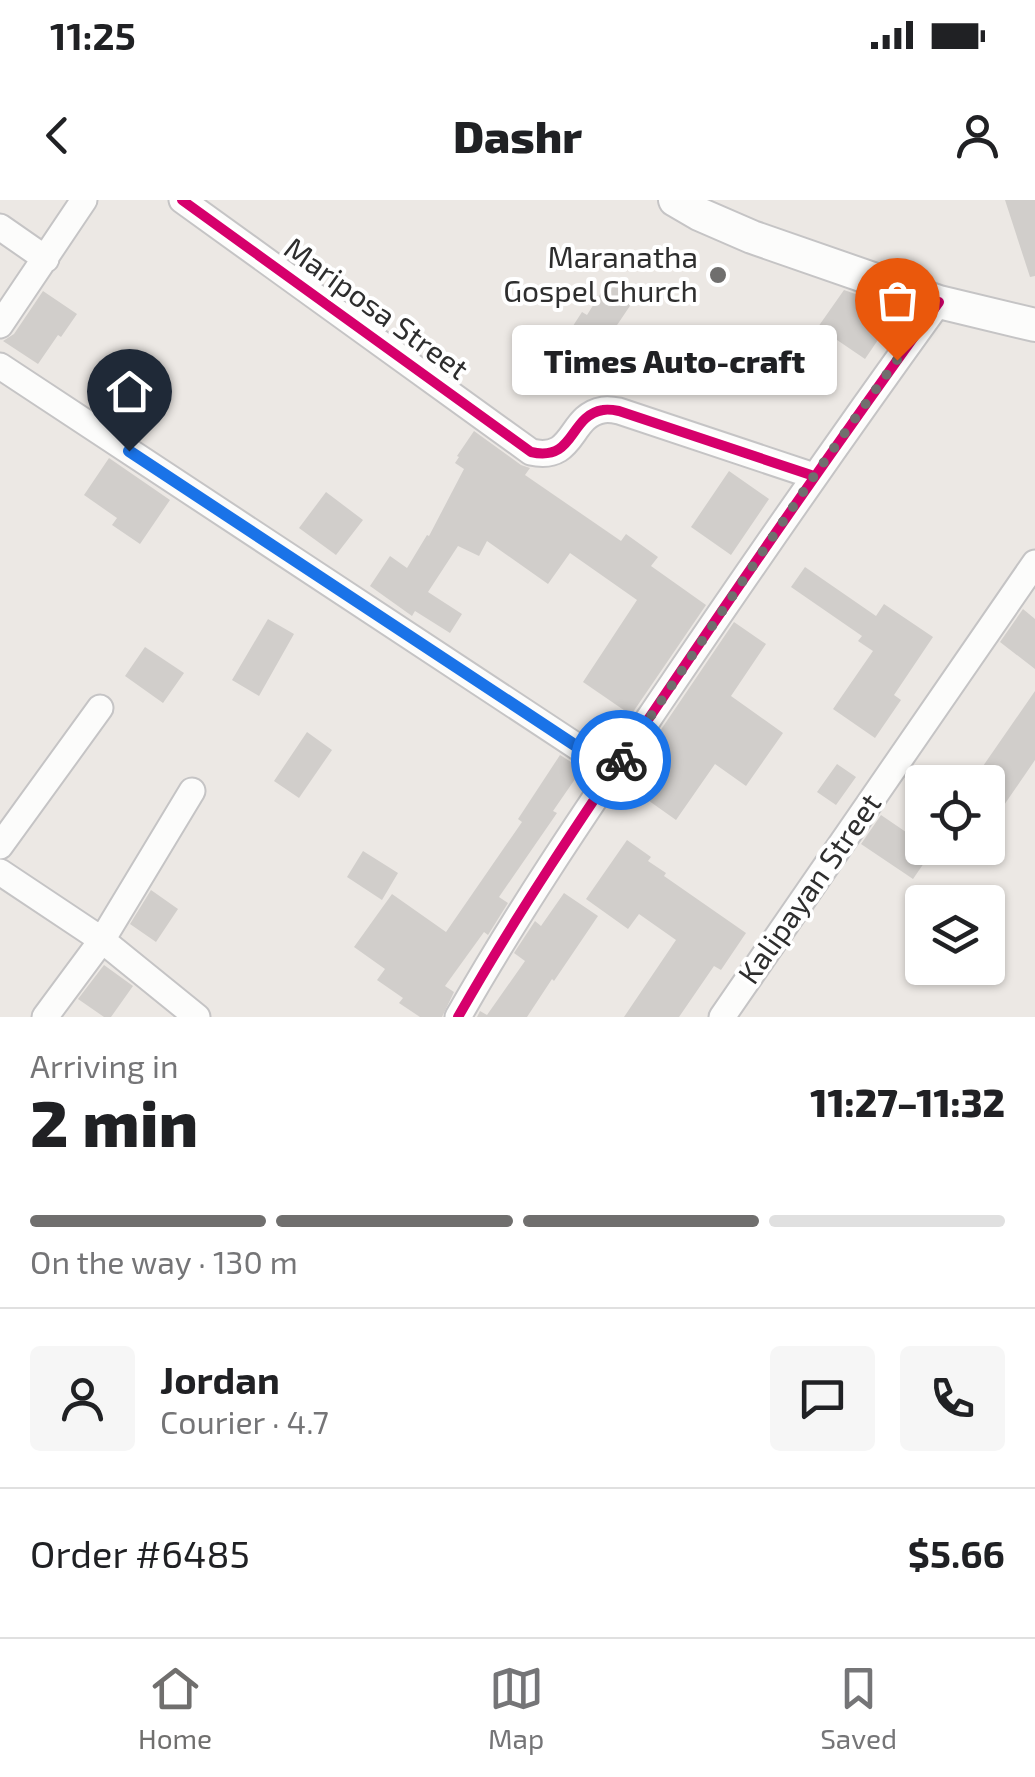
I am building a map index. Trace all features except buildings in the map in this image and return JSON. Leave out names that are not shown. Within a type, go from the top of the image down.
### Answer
[{"type":"street","points":[[0,325],[84,200]]},
{"type":"street","name":"Mariposa Street","points":[[182,200],[531,452],[545,455],[560,451],[587,417],[603,410],[619,411],[814,476]]},
{"type":"street","points":[[675,200],[752,236],[939,302],[1035,324]]},
{"type":"street","points":[[0,226],[46,258]]},
{"type":"street","points":[[458,1017],[500,943],[614,771],[814,476],[939,302]]},
{"type":"street","points":[[0,366],[614,771]]},
{"type":"street","name":"Kalipayan Street","points":[[722,1017],[1035,563]]},
{"type":"street","points":[[0,846],[100,708]]},
{"type":"street","points":[[45,1017],[102,940],[192,791]]},
{"type":"street","points":[[0,872],[102,940],[191,1015]]},
{"type":"cycle path","points":[[182,200],[531,452],[556,450],[583,420],[611,410],[814,476]]},
{"type":"cycle path","points":[[458,1017],[532,894],[611,775],[939,302]]},
{"type":"way so far","points":[[621,760],[897,360]]},
{"type":"place","name":"Maranatha Gospel Church","points":[[718,275]]},
{"type":"place","name":"Times Auto-craft","points":[[897,360]]},
{"type":"route","points":[[129,451],[614,771],[621,760]]}]
